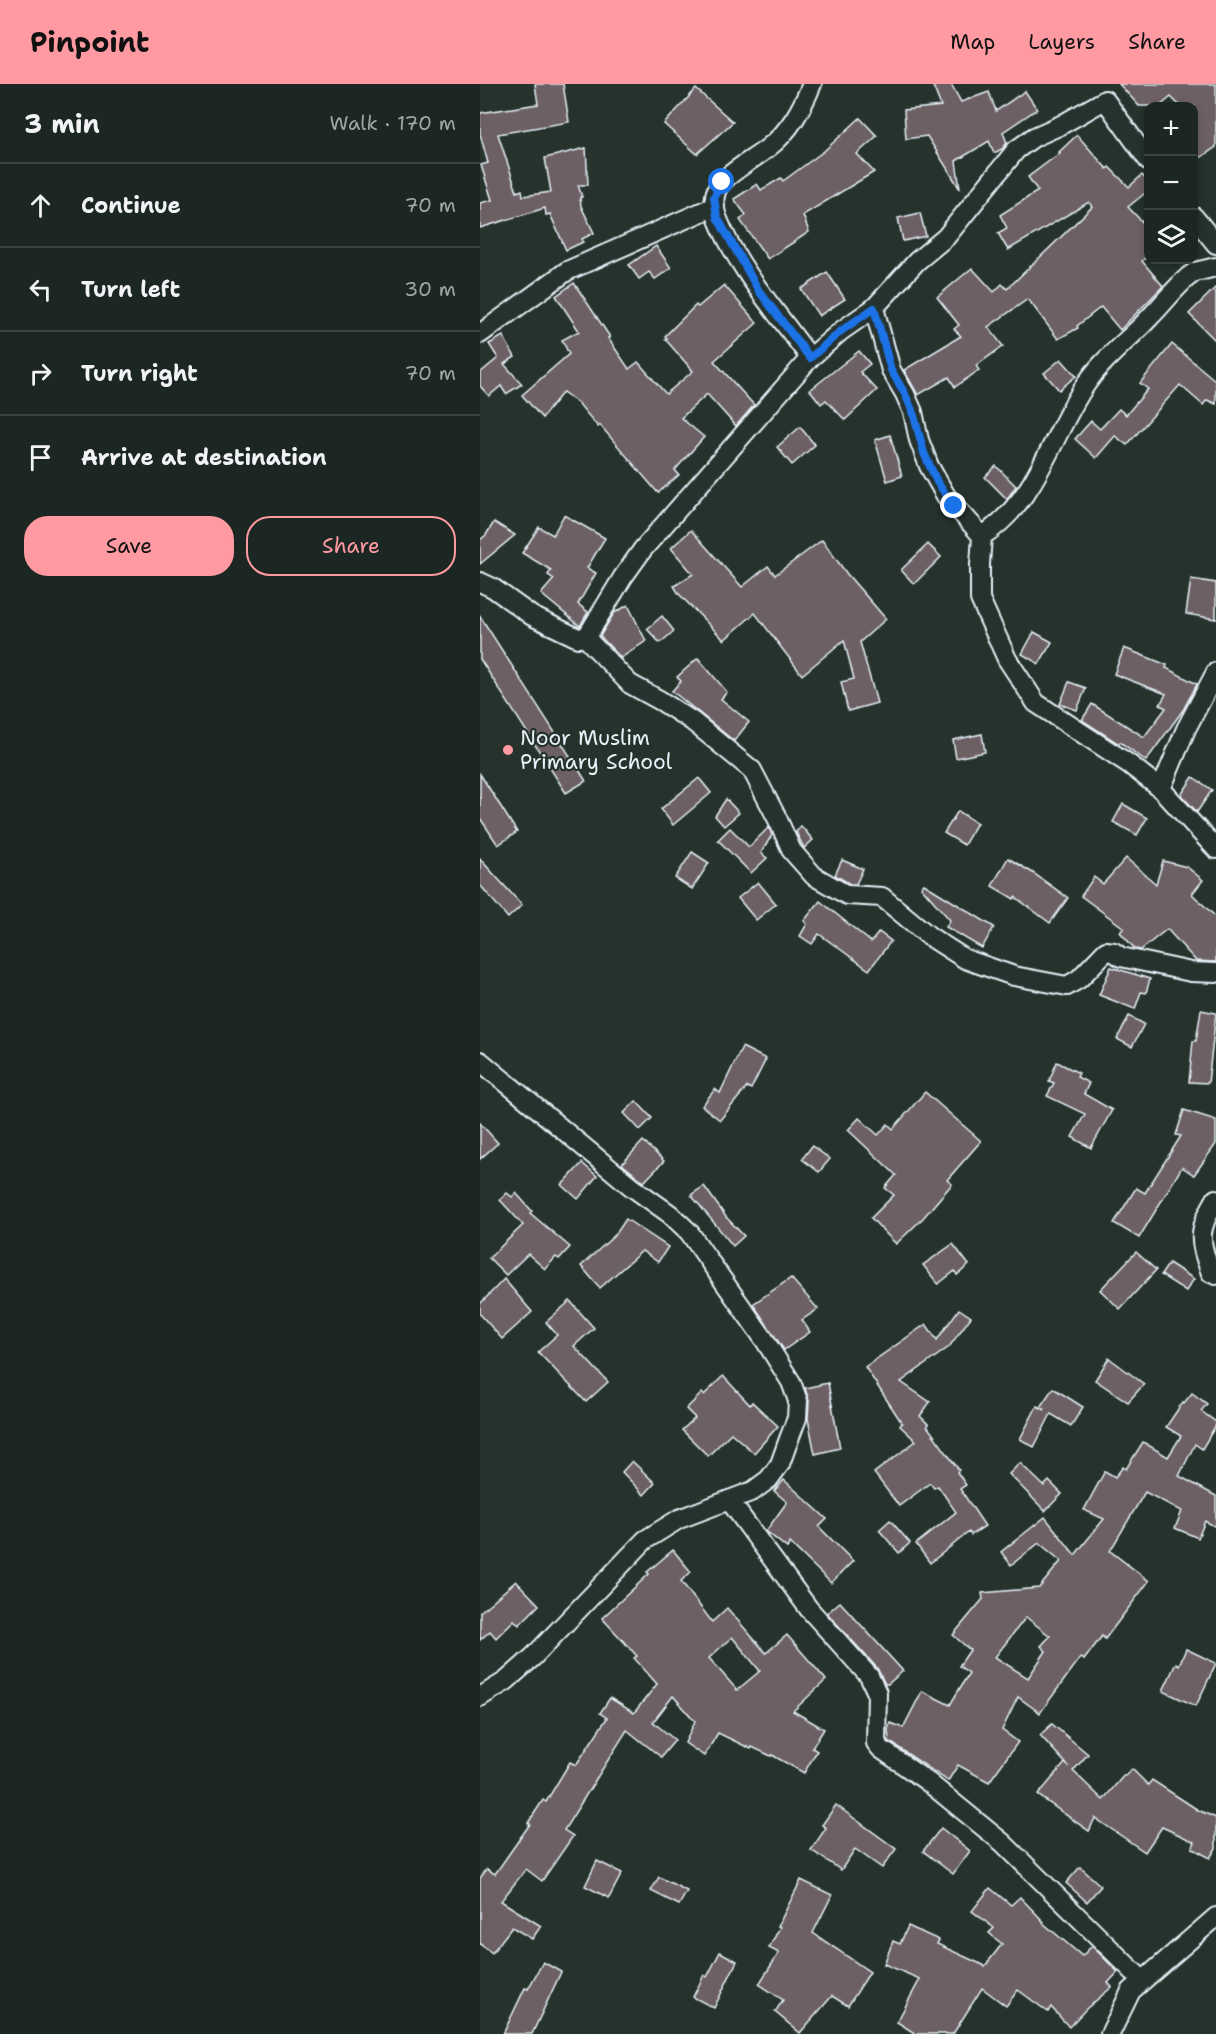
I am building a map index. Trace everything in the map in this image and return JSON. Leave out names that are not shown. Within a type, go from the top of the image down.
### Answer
[{"type":"street","points":[[810,358],[759,291],[731,246],[717,217],[714,197],[722,182],[770,147],[786,131],[797,116],[812,84]]},
{"type":"street","points":[[480,582],[493,588],[547,624],[578,638],[585,637],[643,549],[810,358],[841,331],[874,308],[917,261],[946,237],[1016,150],[1034,137],[1060,125],[1106,92],[1146,156]]},
{"type":"street","points":[[480,334],[567,272],[715,206]]},
{"type":"street","points":[[1198,223],[1216,244]]},
{"type":"street","points":[[982,536],[992,530],[1009,513],[1034,482],[1067,416],[1095,372],[1150,318],[1179,285],[1195,272],[1216,267]]},
{"type":"street","points":[[874,308],[891,370],[913,412],[919,440],[929,466],[946,496],[982,536],[980,599],[1007,659],[1035,703],[1129,764],[1161,789],[1216,849]]},
{"type":"street","points":[[585,637],[630,684],[661,700],[692,721],[752,770],[792,851],[814,876],[846,895],[882,897],[929,936],[965,959],[1014,976],[1067,986],[1080,979],[1106,951],[1114,952],[1121,957],[1191,972],[1216,973]]},
{"type":"street","points":[[1161,789],[1186,729],[1216,672]]},
{"type":"street","points":[[480,1061],[632,1187],[670,1214],[688,1232],[716,1269],[791,1382],[798,1401],[797,1418],[780,1464],[769,1479],[753,1491],[679,1519],[645,1540],[533,1657],[506,1681],[480,1697]]},
{"type":"street","points":[[1216,1199],[1202,1228],[1205,1257],[1211,1273],[1216,1275]]},
{"type":"street","points":[[729,1500],[809,1609],[869,1676],[877,1693],[876,1743],[881,1749],[928,1782],[1003,1843],[1142,1980]]},
{"type":"street","points":[[1110,2034],[1127,1998],[1142,1980],[1216,1917]]},
{"type":"building","points":[[535,84],[563,84],[569,122],[498,134],[517,192],[522,190],[523,196],[551,192],[545,158],[586,148],[588,185],[578,185],[582,197],[580,197],[581,206],[594,233],[582,239],[583,242],[566,250],[550,214],[546,215],[545,208],[480,228],[480,203],[492,200],[481,165],[488,163],[480,134],[480,113],[538,104]]},
{"type":"building","points":[[951,84],[961,102],[989,92],[996,111],[1025,91],[1037,109],[1003,132],[1007,143],[1002,149],[994,153],[989,141],[956,161],[960,189],[927,136],[906,139],[904,110],[941,106],[933,86]]},
{"type":"building","points":[[1119,84],[1216,84],[1216,147],[1198,159],[1198,102],[1176,102],[1171,97],[1165,102],[1144,102],[1144,106],[1139,106]]},
{"type":"building","points":[[696,89],[733,122],[697,154],[664,124]]},
{"type":"building","points":[[860,118],[877,136],[857,154],[874,172],[803,215],[809,232],[768,259],[740,220],[746,215],[734,199],[757,184],[761,190],[781,178],[783,181],[824,151]]},
{"type":"building","points":[[1077,135],[1107,169],[1109,167],[1129,187],[1142,175],[1144,177],[1144,194],[1128,207],[1144,224],[1144,259],[1142,261],[1163,286],[1120,330],[1101,307],[1077,326],[1078,328],[1058,339],[1028,299],[988,327],[1003,346],[976,366],[979,370],[955,387],[949,377],[918,395],[904,370],[961,336],[954,329],[959,325],[937,297],[972,268],[994,292],[1002,284],[1007,289],[1092,207],[1089,202],[1008,250],[998,233],[1007,228],[1000,215],[1038,191],[1028,177]]},
{"type":"building","points":[[920,213],[926,236],[903,241],[898,218]]},
{"type":"building","points":[[656,246],[671,268],[655,279],[649,272],[639,279],[629,265]]},
{"type":"building","points":[[827,272],[845,299],[819,316],[801,289]]},
{"type":"building","points":[[574,283],[629,369],[638,362],[666,394],[693,371],[665,339],[667,338],[665,336],[696,305],[698,307],[724,285],[757,323],[714,361],[754,405],[736,426],[707,394],[681,418],[704,437],[675,470],[679,475],[658,493],[600,425],[598,427],[579,404],[563,392],[542,418],[522,395],[569,354],[562,340],[579,331],[556,296]]},
{"type":"building","points":[[1216,287],[1216,341],[1189,314]]},
{"type":"building","points":[[503,336],[515,357],[504,364],[522,384],[506,394],[501,386],[489,396],[480,386],[480,373],[498,358],[489,344]]},
{"type":"building","points":[[1172,344],[1216,381],[1216,404],[1207,400],[1203,405],[1180,385],[1127,445],[1115,436],[1096,458],[1075,439],[1091,421],[1100,429],[1119,409],[1126,415],[1148,389],[1140,383]]},
{"type":"building","points":[[859,351],[870,364],[860,372],[877,390],[845,420],[826,400],[821,404],[810,390]]},
{"type":"building","points":[[1061,359],[1076,376],[1059,390],[1044,373]]},
{"type":"building","points":[[800,427],[815,445],[792,465],[777,447]]},
{"type":"building","points":[[890,435],[902,476],[887,481],[875,440]]},
{"type":"building","points":[[996,466],[1016,486],[1007,499],[985,477]]},
{"type":"building","points":[[564,515],[605,538],[587,568],[596,573],[578,604],[588,612],[580,626],[541,594],[554,579],[548,575],[551,570],[522,553],[539,527],[553,535]]},
{"type":"building","points":[[494,522],[515,535],[480,564],[480,540]]},
{"type":"building","points":[[691,530],[742,587],[768,566],[775,575],[822,540],[847,574],[886,619],[860,642],[877,703],[848,711],[841,682],[854,679],[844,640],[802,675],[755,613],[724,640],[674,586],[693,574],[671,548]]},
{"type":"building","points":[[928,544],[941,557],[914,584],[901,570]]},
{"type":"building","points":[[1191,579],[1216,583],[1216,619],[1186,614]]},
{"type":"building","points":[[628,605],[646,641],[621,658],[600,636],[614,613]]},
{"type":"building","points":[[480,616],[586,781],[566,793],[480,659]]},
{"type":"building","points":[[662,616],[674,631],[660,643],[647,629]]},
{"type":"building","points":[[1034,632],[1052,642],[1039,664],[1022,654]]},
{"type":"building","points":[[1124,648],[1167,665],[1166,668],[1197,684],[1183,710],[1146,761],[1120,742],[1119,744],[1082,720],[1092,704],[1144,737],[1166,708],[1160,705],[1166,694],[1114,674]]},
{"type":"building","points":[[698,658],[727,692],[721,699],[749,722],[734,741],[672,691],[681,681],[677,677]]},
{"type":"building","points":[[1069,682],[1086,688],[1077,710],[1060,704]]},
{"type":"building","points":[[982,734],[985,752],[956,758],[953,740]]},
{"type":"building","points":[[480,774],[517,832],[498,845],[480,818]]},
{"type":"building","points":[[1193,777],[1212,790],[1197,812],[1181,795]]},
{"type":"building","points":[[699,778],[711,793],[673,825],[661,809]]},
{"type":"building","points":[[726,799],[739,813],[724,826],[715,816]]},
{"type":"building","points":[[1123,804],[1147,818],[1137,835],[1113,822]]},
{"type":"building","points":[[958,811],[977,823],[964,845],[944,833]]},
{"type":"building","points":[[801,826],[813,840],[804,848],[796,832]]},
{"type":"building","points":[[769,827],[772,835],[761,853],[767,858],[751,873],[718,840],[730,828],[749,847]]},
{"type":"building","points":[[692,852],[709,863],[692,889],[675,878]]},
{"type":"building","points":[[1008,858],[1068,898],[1050,923],[1015,897],[1014,899],[992,886]]},
{"type":"building","points":[[1126,858],[1156,884],[1163,861],[1187,867],[1203,880],[1192,894],[1216,917],[1216,962],[1196,961],[1167,929],[1141,950],[1135,949],[1120,932],[1124,928],[1081,896],[1094,877],[1103,884]]},
{"type":"building","points":[[480,859],[522,905],[508,918],[480,885]]},
{"type":"building","points":[[842,860],[863,869],[856,884],[850,884],[835,875]]},
{"type":"building","points":[[758,882],[776,904],[756,920],[738,898]]},
{"type":"building","points":[[924,884],[994,927],[982,948],[946,927],[950,920],[921,887]]},
{"type":"building","points":[[820,901],[871,942],[879,932],[891,941],[869,970],[819,934],[812,944],[800,936],[807,924],[804,921]]},
{"type":"building","points":[[1111,967],[1150,979],[1146,993],[1141,992],[1135,1009],[1099,995]]},
{"type":"building","points":[[1201,1010],[1216,1013],[1208,1083],[1189,1082],[1193,1041],[1196,1041]]},
{"type":"building","points":[[1129,1016],[1144,1024],[1132,1047],[1117,1039]]},
{"type":"building","points":[[742,1047],[766,1059],[751,1089],[747,1087],[720,1120],[702,1106],[715,1089],[720,1093]]},
{"type":"building","points":[[1057,1062],[1079,1073],[1077,1077],[1089,1083],[1084,1094],[1112,1110],[1091,1148],[1072,1137],[1085,1114],[1047,1096],[1054,1083],[1049,1081]]},
{"type":"building","points":[[925,1092],[981,1141],[947,1180],[952,1184],[923,1218],[896,1244],[871,1218],[894,1195],[885,1188],[896,1175],[848,1130],[859,1118],[878,1135],[888,1124],[893,1129]]},
{"type":"building","points":[[636,1101],[652,1118],[640,1130],[624,1113]]},
{"type":"building","points":[[1184,1110],[1216,1120],[1216,1144],[1194,1175],[1182,1167],[1139,1238],[1114,1223],[1136,1188],[1145,1193],[1181,1136],[1176,1135]]},
{"type":"building","points":[[480,1123],[498,1143],[480,1159]]},
{"type":"building","points":[[643,1141],[664,1161],[644,1182],[622,1164]]},
{"type":"building","points":[[812,1146],[830,1159],[819,1172],[802,1159]]},
{"type":"building","points":[[582,1163],[597,1176],[578,1199],[562,1185]]},
{"type":"building","points":[[704,1186],[726,1217],[744,1236],[733,1246],[691,1195]]},
{"type":"building","points":[[507,1193],[512,1197],[516,1193],[532,1211],[530,1213],[570,1247],[545,1269],[528,1254],[506,1275],[489,1258],[523,1225],[500,1200]]},
{"type":"building","points":[[626,1219],[668,1247],[658,1262],[642,1251],[600,1288],[581,1266],[616,1234]]},
{"type":"building","points":[[953,1244],[969,1265],[957,1275],[955,1271],[938,1284],[923,1265]]},
{"type":"building","points":[[1136,1252],[1156,1270],[1120,1309],[1100,1290]]},
{"type":"building","points":[[1169,1263],[1194,1279],[1186,1291],[1161,1275]]},
{"type":"building","points":[[791,1278],[818,1309],[802,1320],[810,1332],[784,1350],[753,1304]]},
{"type":"building","points":[[504,1279],[532,1312],[502,1339],[480,1314],[480,1304]]},
{"type":"building","points":[[570,1301],[594,1328],[574,1346],[608,1382],[586,1402],[538,1352],[557,1335],[546,1322]]},
{"type":"building","points":[[959,1309],[971,1317],[949,1347],[901,1382],[930,1402],[920,1416],[928,1424],[927,1426],[959,1470],[957,1472],[966,1485],[960,1489],[985,1526],[971,1535],[969,1532],[930,1563],[916,1544],[956,1512],[938,1486],[934,1488],[930,1483],[899,1506],[874,1473],[916,1441],[900,1426],[902,1423],[865,1367],[926,1324],[937,1340]]},
{"type":"building","points":[[1109,1358],[1144,1384],[1128,1402],[1095,1380]]},
{"type":"building","points":[[723,1376],[750,1405],[752,1402],[778,1426],[754,1453],[731,1433],[708,1456],[682,1430],[695,1418],[686,1409]]},
{"type":"building","points":[[828,1383],[840,1448],[815,1454],[808,1419],[809,1401],[805,1388]]},
{"type":"building","points":[[1053,1388],[1083,1407],[1071,1426],[1051,1414],[1034,1447],[1020,1439],[1037,1406],[1045,1410],[1040,1407]]},
{"type":"building","points":[[1192,1393],[1207,1404],[1201,1411],[1216,1422],[1202,1449],[1195,1444],[1179,1476],[1216,1496],[1216,1527],[1205,1521],[1198,1538],[1175,1528],[1182,1511],[1145,1492],[1110,1551],[1149,1581],[1105,1639],[1102,1636],[1084,1660],[1081,1657],[1040,1713],[1018,1697],[1002,1730],[1018,1742],[989,1782],[958,1765],[948,1781],[889,1741],[890,1723],[903,1728],[922,1691],[950,1705],[969,1673],[959,1666],[970,1650],[953,1635],[983,1599],[982,1593],[1039,1588],[1061,1561],[1039,1543],[1011,1565],[1001,1552],[1045,1517],[1075,1555],[1104,1519],[1084,1510],[1105,1471],[1115,1477],[1123,1467],[1126,1469],[1143,1442],[1168,1457],[1181,1436],[1166,1427]],"holes":[[[1026,1617],[1050,1636],[1041,1646],[1046,1651],[1028,1678],[995,1657]]]},
{"type":"building","points":[[632,1461],[655,1483],[644,1495],[622,1472]]},
{"type":"building","points":[[1020,1463],[1044,1486],[1049,1481],[1062,1494],[1045,1511],[1009,1474]]},
{"type":"building","points":[[784,1480],[827,1519],[819,1527],[853,1561],[831,1583],[790,1543],[787,1548],[766,1531],[787,1502],[774,1491]]},
{"type":"building","points":[[890,1520],[910,1543],[899,1553],[879,1530]]},
{"type":"building","points":[[673,1550],[691,1572],[681,1581],[712,1622],[727,1608],[766,1653],[787,1635],[826,1680],[793,1711],[824,1729],[812,1748],[817,1751],[804,1773],[772,1755],[752,1747],[751,1749],[718,1733],[704,1756],[685,1743],[695,1721],[673,1696],[653,1722],[675,1740],[661,1757],[627,1730],[564,1830],[573,1836],[542,1881],[526,1869],[501,1901],[541,1926],[532,1939],[512,1927],[492,1953],[480,1944],[480,1878],[487,1869],[495,1874],[530,1824],[528,1823],[543,1800],[546,1802],[570,1762],[576,1765],[607,1718],[600,1713],[610,1698],[634,1713],[657,1684],[634,1658],[637,1656],[602,1618],[649,1574],[647,1572]],"holes":[[[732,1637],[760,1671],[737,1690],[709,1658]]]},
{"type":"building","points":[[516,1581],[539,1605],[519,1625],[514,1620],[496,1638],[490,1631],[480,1640],[480,1612]]},
{"type":"building","points":[[840,1602],[903,1671],[888,1684],[885,1684],[877,1668],[827,1613]]},
{"type":"building","points":[[1186,1649],[1216,1663],[1196,1706],[1163,1691],[1176,1663],[1179,1665]]},
{"type":"building","points":[[1052,1724],[1088,1754],[1073,1771],[1103,1800],[1132,1769],[1148,1785],[1152,1780],[1198,1810],[1216,1818],[1216,1848],[1210,1858],[1192,1848],[1195,1842],[1162,1827],[1145,1852],[1095,1818],[1089,1831],[1038,1795],[1065,1763],[1069,1767],[1040,1735]]},
{"type":"building","points":[[836,1805],[896,1849],[882,1868],[855,1849],[841,1870],[811,1850],[826,1828],[822,1825]]},
{"type":"building","points":[[941,1828],[970,1851],[953,1874],[923,1851]]},
{"type":"building","points":[[597,1861],[622,1873],[609,1898],[585,1886]]},
{"type":"building","points":[[1080,1867],[1101,1886],[1087,1902],[1066,1883]]},
{"type":"building","points":[[659,1877],[687,1891],[679,1905],[651,1891]]},
{"type":"building","points":[[801,1880],[832,1895],[813,1933],[870,1972],[848,2006],[832,1996],[800,2033],[775,2012],[783,2000],[759,1984],[779,1953],[769,1948]]},
{"type":"building","points":[[990,1888],[1011,1905],[1020,1897],[1043,1923],[1082,1956],[1092,1946],[1118,1972],[1108,1983],[1112,1987],[1069,2027],[1051,2007],[1048,2012],[1018,1990],[1006,2006],[982,1988],[953,2034],[916,2034],[897,2022],[920,1979],[884,1964],[893,1941],[900,1944],[908,1926],[939,1940],[937,1944],[985,1966],[1002,1944],[989,1933],[994,1928],[972,1911]]},
{"type":"building","points":[[720,1952],[737,1961],[714,2008],[693,1997],[704,1975],[707,1977]]},
{"type":"building","points":[[543,1962],[561,1972],[532,2034],[503,2034],[525,1988],[528,1989]]},
{"type":"place","name":"Noor Muslim Primary School","points":[[508,750]]},
{"type":"route","points":[[722,182],[714,197],[717,217],[731,246],[759,291],[810,358],[841,331],[874,308],[891,370],[913,412],[919,440],[929,466],[954,506]]}]
